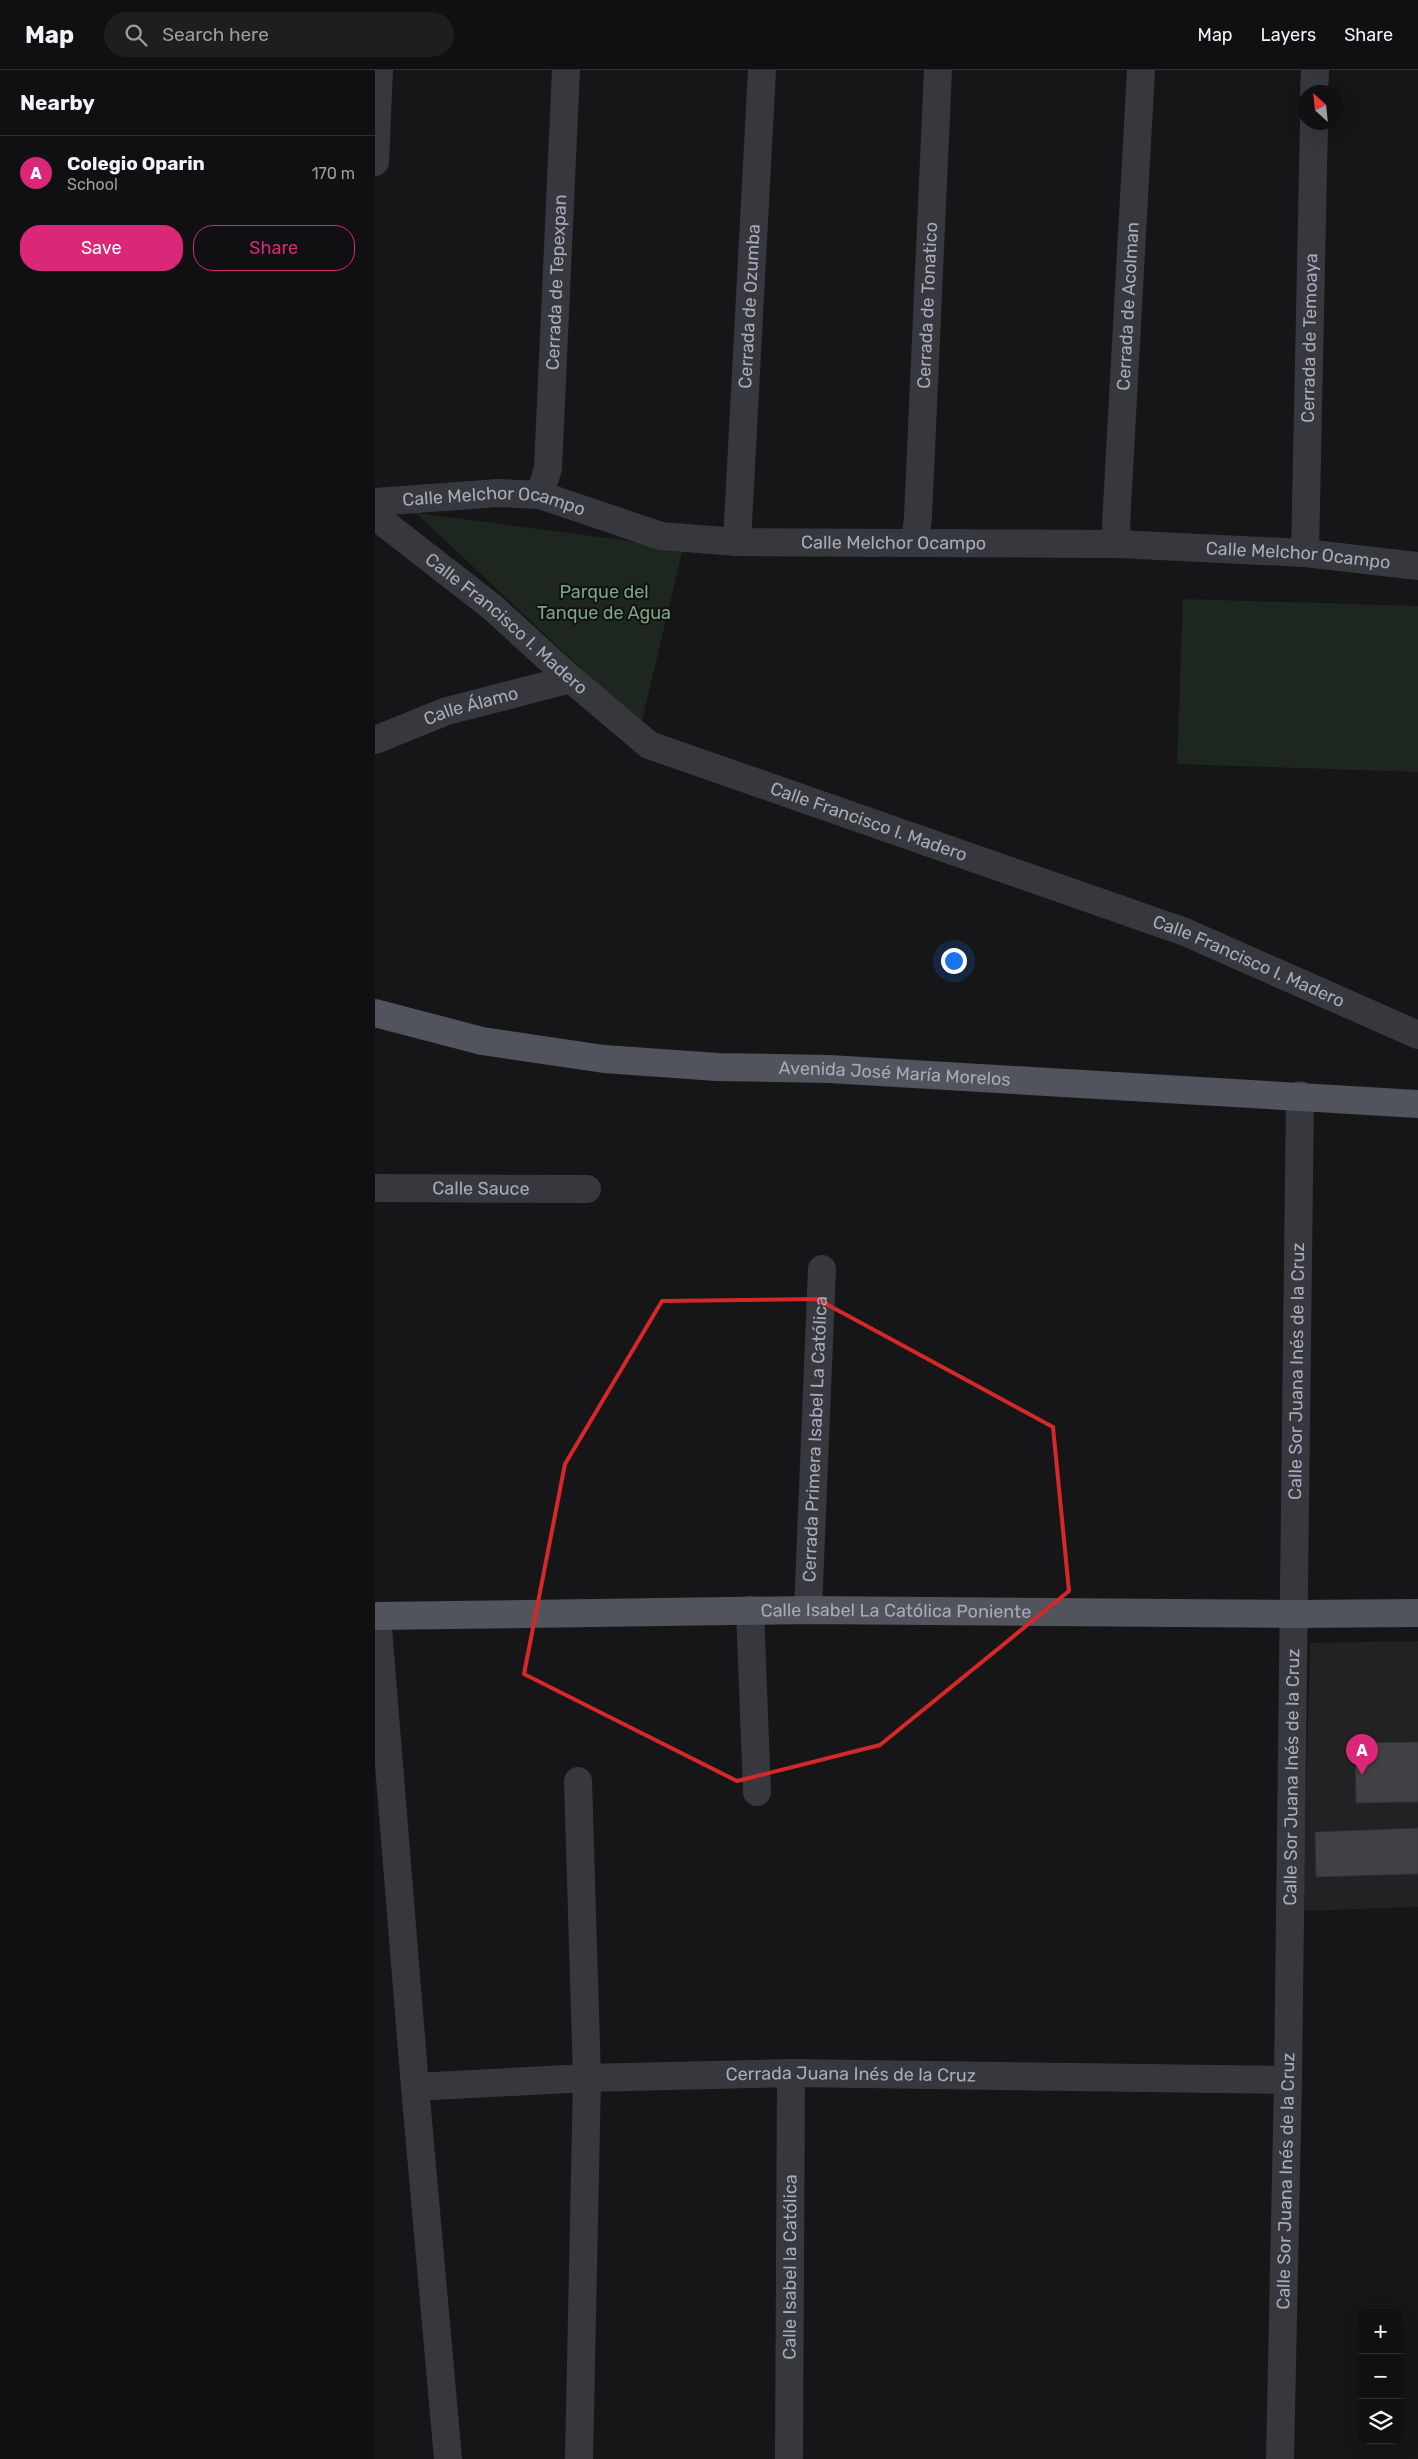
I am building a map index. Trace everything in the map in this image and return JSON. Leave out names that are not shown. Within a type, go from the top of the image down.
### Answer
[{"type":"main road","name":"Avenida José María Morelos","points":[[375,1013],[482,1041],[605,1059],[717,1067],[829,1069],[1299,1095],[1418,1104]]},
{"type":"main road","name":"Calle Isabel La Católica Poniente","points":[[376,1616],[749,1610],[1293,1614],[1418,1612]]},
{"type":"street","points":[[375,162],[379,70]]},
{"type":"street","name":"Cerrada de Tepexpan","points":[[540,495],[548,468],[566,70]]},
{"type":"street","name":"Cerrada de Ozumba","points":[[737,542],[762,70]]},
{"type":"street","name":"Cerrada de Tonatico","points":[[915,543],[918,517],[937,70]]},
{"type":"street","name":"Cerrada de Acolman","points":[[1118,544],[1116,525],[1141,70]]},
{"type":"street","points":[[1314,85],[1315,70]]},
{"type":"street","name":"Cerrada de Temoaya","points":[[1305,553],[1314,130]]},
{"type":"street","name":"Calle Melchor Ocampo","points":[[375,502],[498,493],[540,495],[661,536],[737,542],[1118,544],[1305,553],[1418,566]]},
{"type":"street","name":"Calle Francisco I. Madero","points":[[375,516],[492,607],[571,679],[649,745],[1185,932],[1418,1035]]},
{"type":"street","name":"Calle Álamo","points":[[375,740],[447,711],[571,679]]},
{"type":"street","name":"Calle Sor Juana Inés de la Cruz","points":[[1280,2459],[1288,2080],[1299,1095]]},
{"type":"street","name":"Calle Sauce","points":[[375,1188],[587,1189]]},
{"type":"street","name":"Cerrada Primera Isabel La Católica","points":[[807,1610],[822,1269]]},
{"type":"street","points":[[749,1610],[757,1792]]},
{"type":"street","points":[[376,1616],[448,2459]]},
{"type":"street","points":[[578,1781],[587,2078],[579,2459]]},
{"type":"street","name":"Cerrada Juana Inés de la Cruz","points":[[415,2087],[587,2078],[791,2073],[1288,2080]]},
{"type":"street","name":"Calle Isabel la Católica","points":[[789,2459],[791,2073]]},
{"type":"highlighted area","points":[[817,1299],[1053,1427],[1069,1591],[880,1745],[737,1781],[524,1674],[565,1464],[662,1301]]},
{"type":"shaded area","points":[[1418,1641],[1418,1907],[1303,1911],[1310,1643]]},
{"type":"green space","name":"Parque del Tanque de Agua","points":[[416,513],[683,548],[641,725]]},
{"type":"green space","points":[[1183,599],[1418,606],[1418,772],[1177,764]]},
{"type":"building","points":[[1418,1742],[1418,1802],[1356,1803],[1355,1743]]},
{"type":"building","points":[[1418,1828],[1418,1874],[1316,1877],[1315,1832]]},
{"type":"place","name":"Colegio Oparin","points":[[1362,1775]]}]
